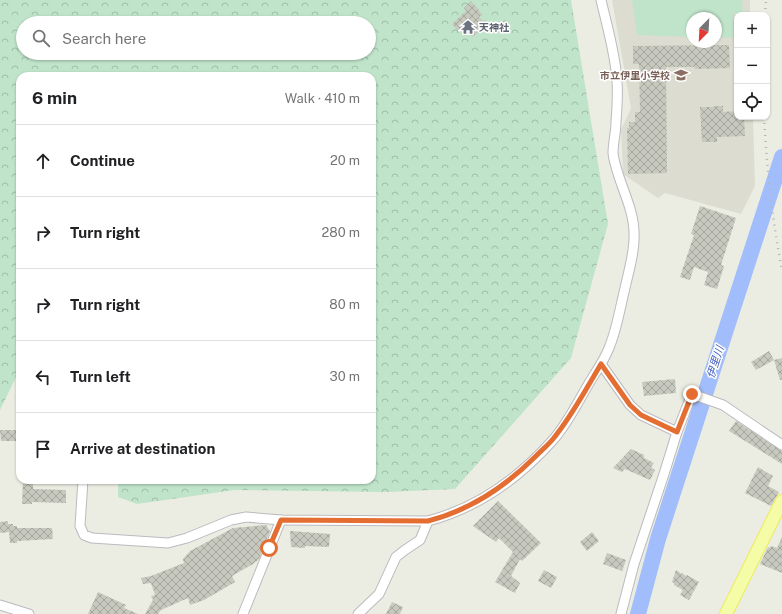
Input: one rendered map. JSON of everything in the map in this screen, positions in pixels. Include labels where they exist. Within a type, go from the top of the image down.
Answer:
[{"type":"main road","points":[[726,614],[782,501]]},
{"type":"street","points":[[83,484],[80,526],[84,535],[92,538],[168,543],[187,538],[231,520],[246,517],[281,520],[428,521],[448,516],[477,502],[523,469],[553,439],[577,405],[601,364],[609,348],[632,256],[634,234],[625,192],[615,163],[613,151],[618,83],[616,65],[601,0]]},
{"type":"street","points":[[601,364],[630,405],[641,415],[677,432]]},
{"type":"street","points":[[621,614],[634,564],[677,432],[692,394],[723,404],[782,445]]},
{"type":"street","points":[[243,614],[281,520]]},
{"type":"street","points":[[358,614],[379,594],[396,557],[420,540],[428,521]]},
{"type":"street","points":[[0,605],[29,614]]},
{"type":"shaded area","name":"市立伊里小学校","points":[[612,0],[750,0],[750,12],[734,12],[734,120],[753,120],[755,186],[741,214],[665,193],[658,198],[623,174],[621,130],[631,108]]},
{"type":"green space","points":[[0,0],[571,0],[608,224],[571,358],[455,489],[385,492],[235,490],[137,504],[118,497],[118,484],[376,484],[376,72],[16,72],[16,377],[0,410]]},
{"type":"green space","points":[[632,0],[742,0],[743,12],[734,12],[734,38],[722,37],[722,12],[686,12],[686,37],[637,35]]},
{"type":"building","points":[[471,1],[482,14],[479,17],[486,24],[473,37],[462,26],[458,31],[452,24],[466,11],[464,8]]},
{"type":"building","points":[[686,45],[686,48],[722,48],[722,45],[729,45],[730,68],[695,69],[695,67],[666,67],[667,173],[628,174],[627,128],[629,128],[629,122],[635,122],[635,112],[640,112],[639,64],[633,64],[633,46]]},
{"type":"building","points":[[723,106],[723,112],[734,111],[734,120],[744,120],[745,136],[717,137],[717,142],[702,142],[700,107]]},
{"type":"building","points":[[700,206],[736,218],[721,265],[724,266],[717,289],[704,285],[708,272],[694,267],[690,280],[680,277],[694,235],[691,234]]},
{"type":"building","points":[[769,351],[774,360],[756,370],[751,362]]},
{"type":"building","points":[[782,358],[782,380],[780,380],[774,360]]},
{"type":"building","points":[[675,379],[676,393],[644,396],[642,382]]},
{"type":"building","points":[[736,421],[782,451],[782,464],[729,431]]},
{"type":"building","points":[[0,430],[16,430],[16,441],[1,441]]},
{"type":"building","points":[[631,449],[644,455],[644,458],[654,463],[651,468],[655,470],[650,480],[625,469],[622,472],[613,468]]},
{"type":"building","points":[[758,467],[773,476],[768,486],[779,492],[771,506],[745,493]]},
{"type":"building","points":[[23,484],[33,484],[33,489],[66,490],[66,503],[32,502],[32,504],[22,504]]},
{"type":"building","points":[[498,501],[541,543],[522,561],[520,559],[511,576],[520,583],[515,593],[495,582],[513,552],[499,538],[496,542],[473,526]]},
{"type":"building","points":[[8,521],[8,524],[13,524],[13,526],[17,526],[17,528],[52,528],[53,539],[17,541],[17,543],[10,543],[9,532],[0,533],[0,522]]},
{"type":"building","points":[[266,525],[270,531],[259,559],[232,576],[235,582],[204,600],[190,605],[188,598],[161,610],[158,614],[145,614],[153,600],[151,596],[155,595],[151,583],[143,584],[141,578],[151,576],[184,563],[183,559],[190,551],[233,528]]},
{"type":"building","points":[[290,531],[330,534],[329,547],[291,547]]},
{"type":"building","points":[[592,532],[599,541],[587,551],[580,542]]},
{"type":"building","points":[[782,537],[782,573],[760,564],[768,547],[770,548],[771,546],[777,548]]},
{"type":"building","points":[[607,553],[626,560],[622,571],[603,564]]},
{"type":"building","points":[[544,570],[557,577],[551,588],[538,581]]},
{"type":"building","points":[[676,570],[699,582],[689,600],[680,595],[683,590],[674,585],[672,582]]},
{"type":"building","points":[[98,592],[126,605],[124,608],[138,614],[88,614]]},
{"type":"building","points":[[392,602],[403,607],[400,614],[386,614]]},
{"type":"waterway","name":"伊里川","points":[[638,614],[658,539],[782,157]]},
{"type":"railway","points":[[765,12],[766,0]]},
{"type":"railway","points":[[764,120],[770,194],[782,270]]},
{"type":"place","name":"天神社","points":[[468,27]]},
{"type":"place","name":"市立伊里小学校","points":[[681,75]]},
{"type":"route","points":[[269,548],[281,520],[388,522],[428,521],[448,516],[477,502],[523,469],[553,439],[577,405],[601,364],[630,405],[641,415],[677,432],[692,394]]}]
